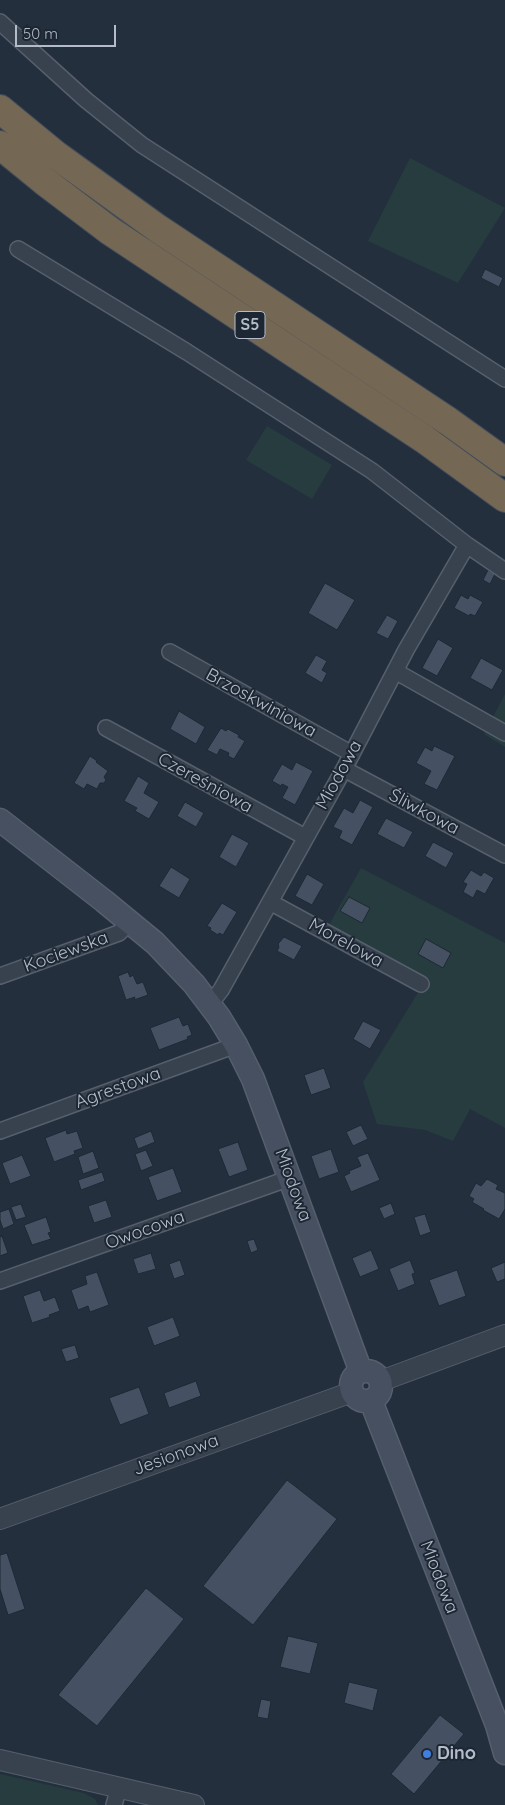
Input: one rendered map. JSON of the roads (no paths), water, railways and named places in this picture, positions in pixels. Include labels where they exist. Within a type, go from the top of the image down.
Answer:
[{"type":"highway","name":"S5","points":[[0,109],[56,155],[157,228],[448,421],[505,462]]},
{"type":"highway","name":"S5","points":[[0,145],[110,231],[424,439],[505,498]]},
{"type":"main road","name":"Miodowa","points":[[0,820],[155,943],[182,970],[210,1004],[236,1045],[253,1079],[366,1386],[493,1716],[505,1753]]},
{"type":"street","points":[[0,22],[86,100],[142,145],[505,379]]},
{"type":"street","points":[[18,249],[187,352],[372,471],[467,546],[505,571]]},
{"type":"street","name":"Miodowa","points":[[210,1004],[221,990],[344,769],[395,671],[467,546]]},
{"type":"street","name":"Brzoskwiniowa","points":[[170,652],[352,754]]},
{"type":"street","points":[[395,671],[505,732]]},
{"type":"street","name":"Czereśniowa","points":[[106,728],[305,837]]},
{"type":"street","name":"Śliwkowa","points":[[344,769],[505,855]]},
{"type":"street","name":"Morelowa","points":[[270,902],[421,984]]},
{"type":"street","name":"Kociewska","points":[[0,976],[119,933],[129,922]]},
{"type":"street","name":"Agrestowa","points":[[0,1131],[236,1045]]},
{"type":"street","name":"Owocowa","points":[[0,1281],[290,1178]]},
{"type":"street","name":"Jesionowa","points":[[0,1519],[505,1335]]},
{"type":"street","points":[[0,1760],[116,1796],[194,1805]]},
{"type":"place","name":"Dino","points":[[427,1754]]}]
